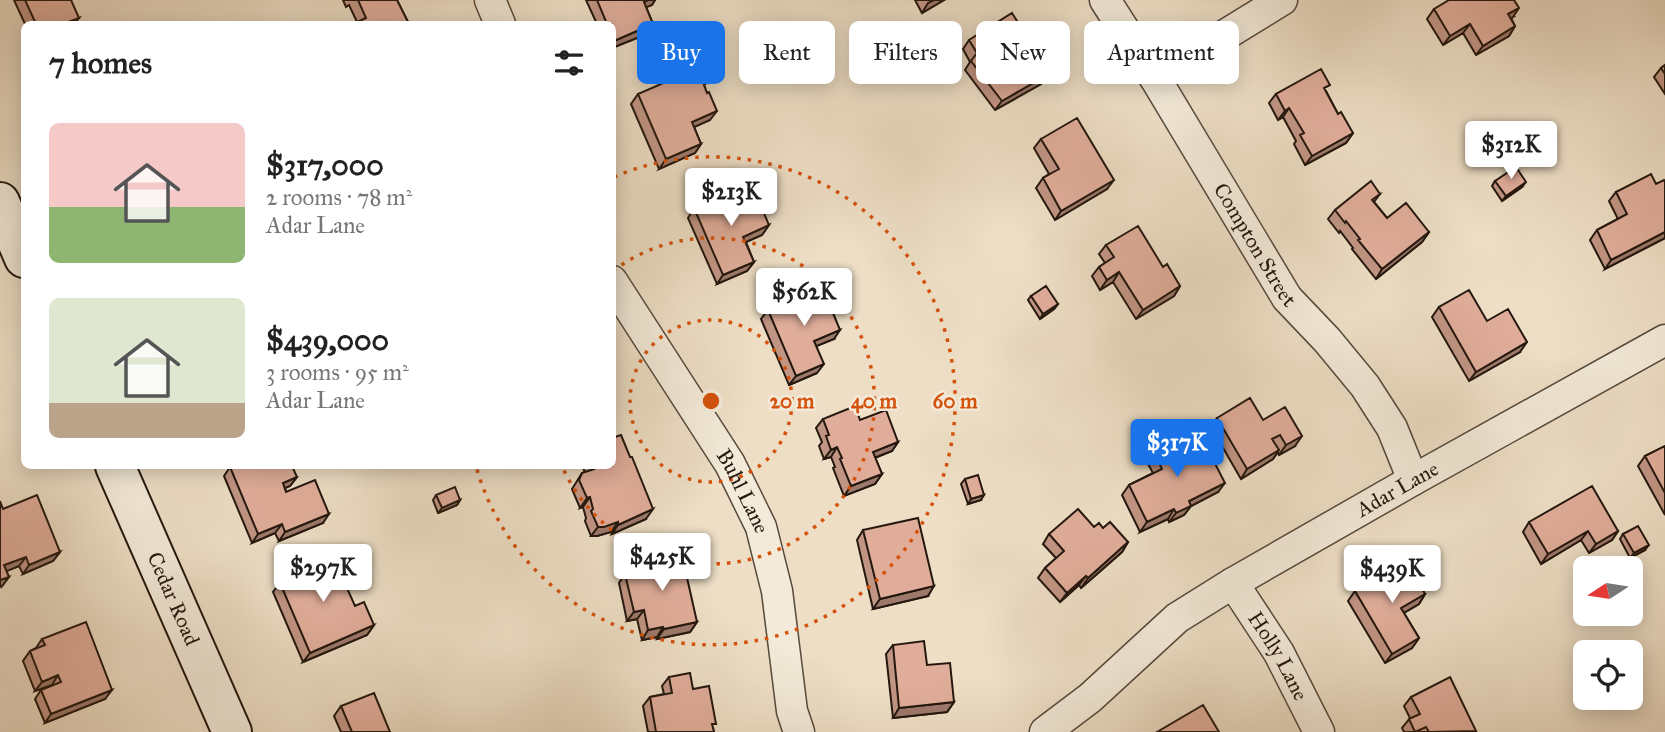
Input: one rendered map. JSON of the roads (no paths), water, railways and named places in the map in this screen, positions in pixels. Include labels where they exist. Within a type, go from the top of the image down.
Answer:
[{"type":"street","points":[[489,0],[499,21]]},
{"type":"street","name":"Compton Street","points":[[1105,0],[1118,21]]},
{"type":"street","points":[[1239,26],[1282,0]]},
{"type":"street","name":"Compton Street","points":[[1159,84],[1287,298],[1327,340],[1372,397],[1392,428],[1413,480]]},
{"type":"street","points":[[0,202],[21,251]]},
{"type":"street","name":"Buhl Lane","points":[[616,287],[730,464],[761,527],[777,591],[792,711],[799,732]]},
{"type":"street","name":"Adar Lane","points":[[1045,732],[1090,698],[1177,618],[1413,480],[1665,341]]},
{"type":"street","name":"Cedar Road","points":[[116,469],[232,732]]},
{"type":"street","name":"Holly Lane","points":[[1233,583],[1279,653],[1319,732]]}]
